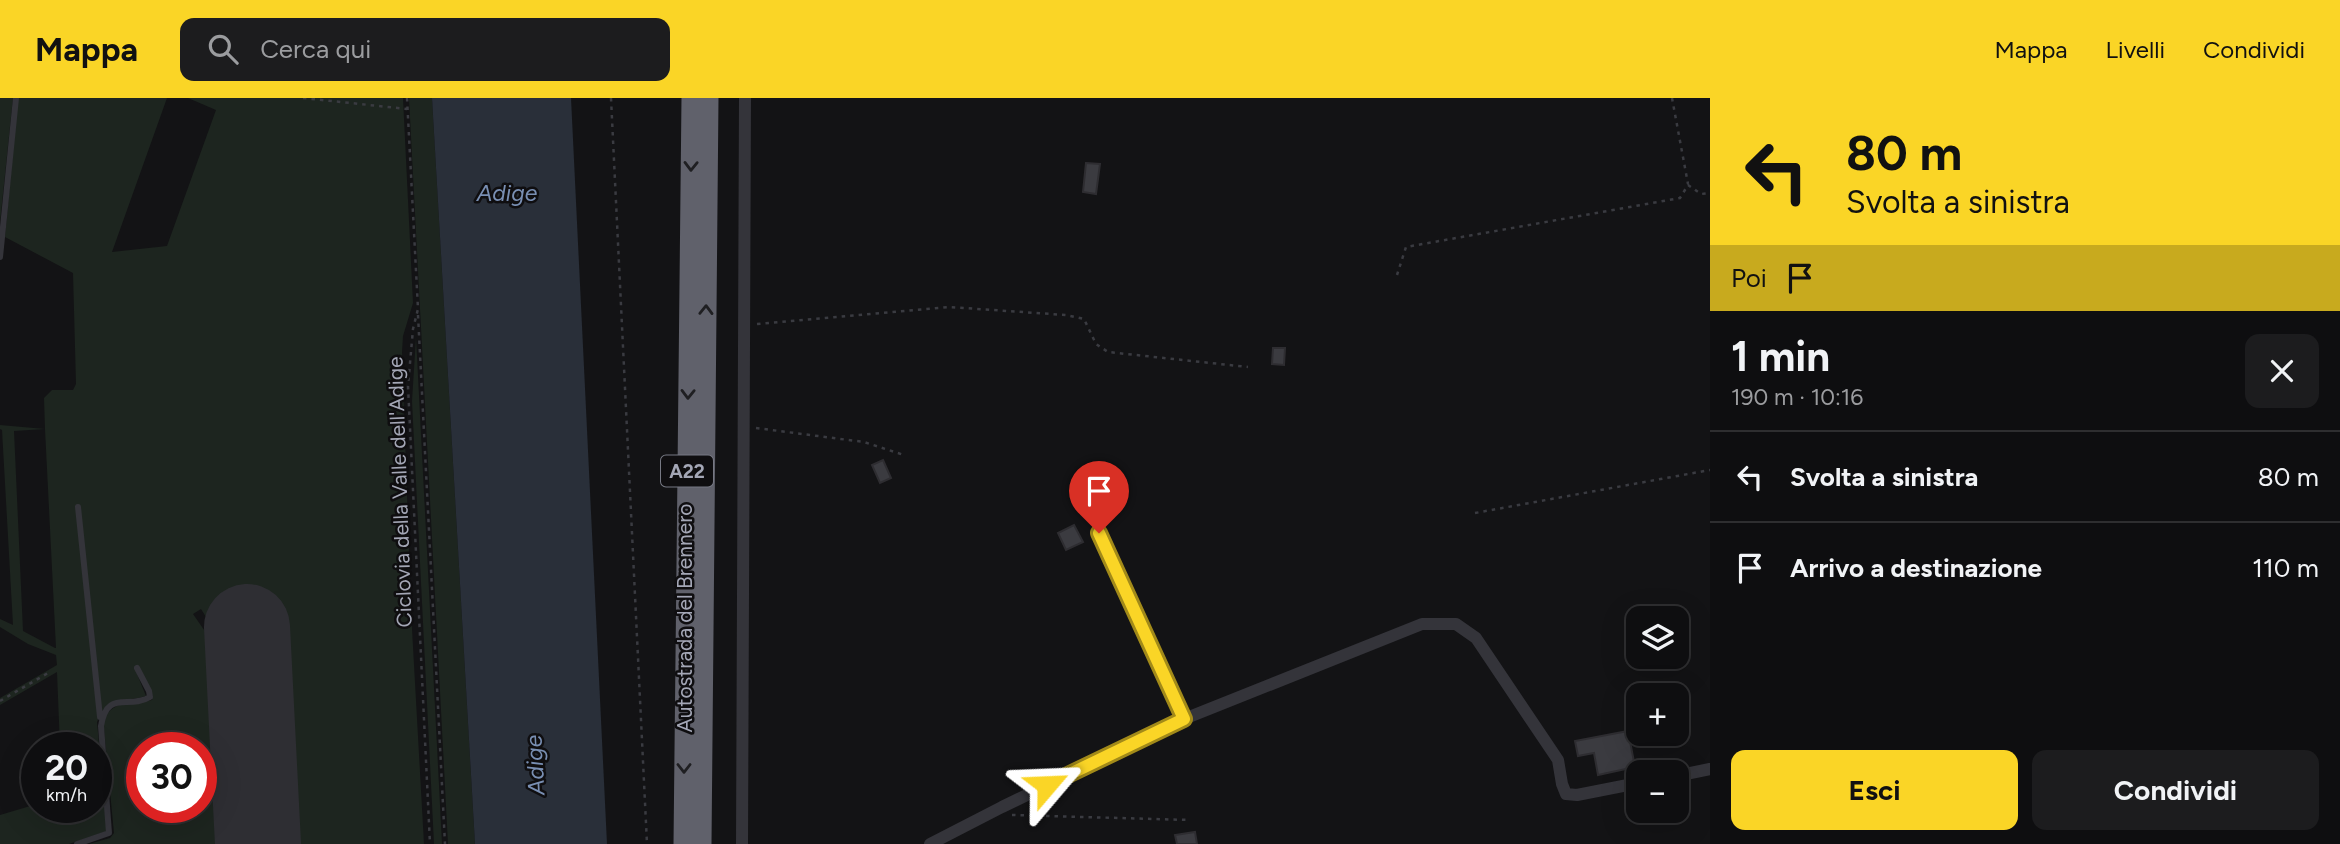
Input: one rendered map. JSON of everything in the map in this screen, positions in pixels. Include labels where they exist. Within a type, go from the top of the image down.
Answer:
[{"type":"highway","name":"Autostrada del Brennero","points":[[684,844],[692,98]]},
{"type":"highway","name":"Autostrada del Brennero","points":[[701,844],[708,98]]},
{"type":"street","points":[[742,844],[746,98]]},
{"type":"street","points":[[930,844],[1184,719],[1422,624],[1456,624],[1476,639],[1558,760],[1566,793],[1577,795],[1626,785]]},
{"type":"street","points":[[1689,773],[1710,769]]},
{"type":"lane","points":[[0,257],[16,98]]},
{"type":"lane","points":[[77,844],[103,836],[109,833],[110,829],[78,507]]},
{"type":"lane","points":[[1099,533],[1184,719]]},
{"type":"lane","points":[[101,726],[104,711],[109,705],[143,701],[150,697],[137,668]]},
{"type":"path","points":[[303,98],[407,109]]},
{"type":"path","name":"Ciclovia della Valle dell'Adige","points":[[407,98],[418,309],[413,329],[408,386],[430,844]]},
{"type":"path","points":[[611,98],[647,844]]},
{"type":"path","points":[[1672,98],[1689,185],[1701,194],[1710,193]]},
{"type":"path","points":[[1397,275],[1406,247],[1681,198],[1689,185]]},
{"type":"path","points":[[743,324],[949,307],[1066,316],[1084,319],[1096,344],[1108,352],[1248,366]]},
{"type":"path","points":[[418,309],[445,844]]},
{"type":"path","points":[[743,426],[864,442],[904,455]]},
{"type":"path","points":[[1475,513],[1710,470]]},
{"type":"path","points":[[0,701],[48,673]]},
{"type":"path","points":[[988,814],[1190,820]]},
{"type":"shaded area","points":[[0,98],[13,98],[0,222]]},
{"type":"shaded area","points":[[18,98],[167,98],[112,252],[167,246],[216,110],[188,98],[403,98],[413,303],[403,336],[402,352],[411,611],[424,844],[288,844],[277,625],[213,628],[201,609],[193,614],[218,650],[228,844],[89,844],[110,838],[114,833],[112,732],[104,732],[103,719],[119,705],[152,700],[153,696],[135,669],[146,696],[116,701],[106,706],[97,722],[98,732],[59,732],[57,672],[0,705],[0,698],[57,665],[56,655],[28,644],[0,627],[0,619],[13,625],[0,425],[45,429],[44,398],[52,390],[73,390],[76,384],[73,273],[5,237]],"holes":[[[45,429],[56,648],[23,631],[14,431]]]},
{"type":"shaded area","points":[[409,98],[432,98],[475,844],[448,844]]},
{"type":"shaded area","points":[[416,337],[442,844],[434,844],[412,401]]},
{"type":"shaded area","points":[[21,809],[21,823],[106,823],[107,831],[69,844],[0,844],[0,815]]},
{"type":"water","name":"Adige","points":[[432,98],[571,98],[607,844],[475,844]]},
{"type":"building","points":[[1086,163],[1100,164],[1096,194],[1083,192]]},
{"type":"building","points":[[1273,348],[1285,348],[1284,365],[1272,364]]},
{"type":"building","points":[[883,460],[891,478],[880,483],[872,465]]},
{"type":"building","points":[[1074,525],[1083,542],[1066,550],[1058,533]]},
{"type":"building","points":[[1626,731],[1626,746],[1631,746],[1634,760],[1626,760],[1626,769],[1598,775],[1594,753],[1578,756],[1575,741]]},
{"type":"building","points":[[1195,832],[1197,844],[1177,844],[1175,835]]},
{"type":"runway","points":[[247,627],[258,844]]},
{"type":"route","points":[[1047,785],[1184,719],[1099,533]]}]
